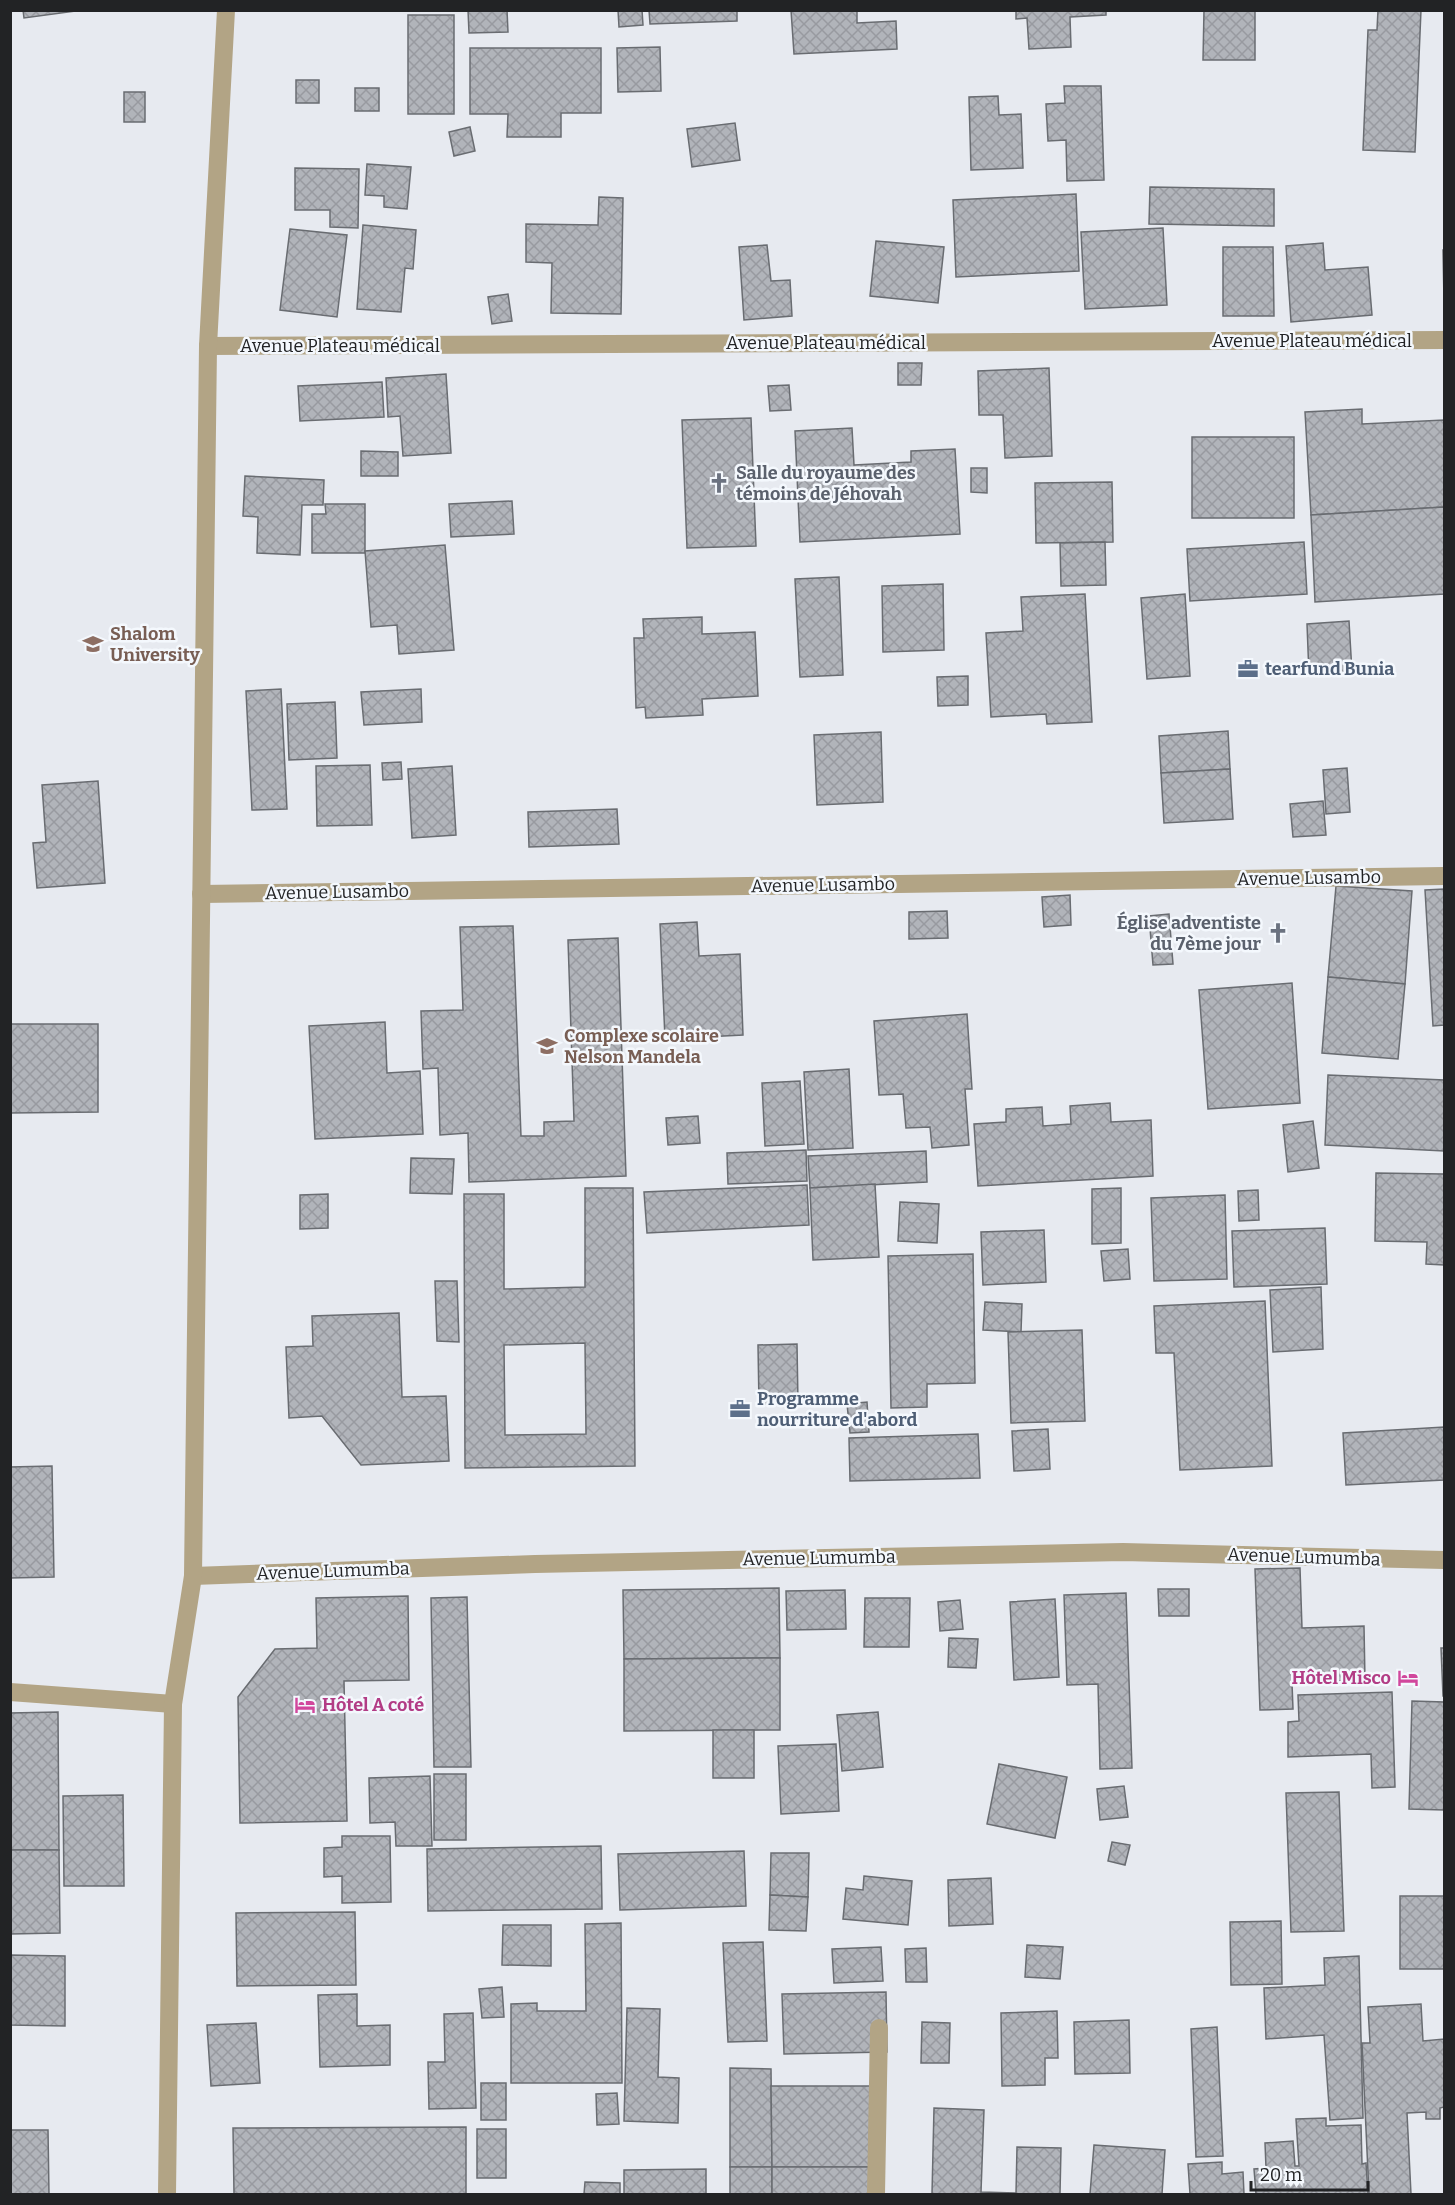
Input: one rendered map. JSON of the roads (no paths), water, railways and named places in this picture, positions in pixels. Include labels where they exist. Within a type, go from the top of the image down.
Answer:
[{"type":"street","points":[[167,2194],[173,1704],[193,1576],[207,346],[226,10]]},
{"type":"street","name":"Avenue Plateau médical","points":[[207,346],[1444,340]]},
{"type":"street","name":"Avenue Lusambo","points":[[201,894],[1444,876]]},
{"type":"street","name":"Avenue Lumumba","points":[[193,1576],[535,1564],[1123,1552],[1444,1560]]},
{"type":"street","points":[[10,1692],[173,1704]]},
{"type":"street","points":[[876,2194],[879,2028]]},
{"type":"place","name":"Salle du royaume des témoins de Jéhovah","points":[[719,483]]},
{"type":"place","name":"Shalom University","points":[[93,644]]},
{"type":"place","name":"tearfund Bunia","points":[[1248,669]]},
{"type":"place","name":"Église adventiste du 7ème jour","points":[[1278,933]]},
{"type":"place","name":"Complexe scolaire Nelson Mandela","points":[[547,1046]]},
{"type":"place","name":"Programme nourriture d'abord","points":[[740,1409]]},
{"type":"place","name":"Hôtel Misco","points":[[1408,1678]]},
{"type":"place","name":"Hôtel A coté","points":[[305,1705]]}]
